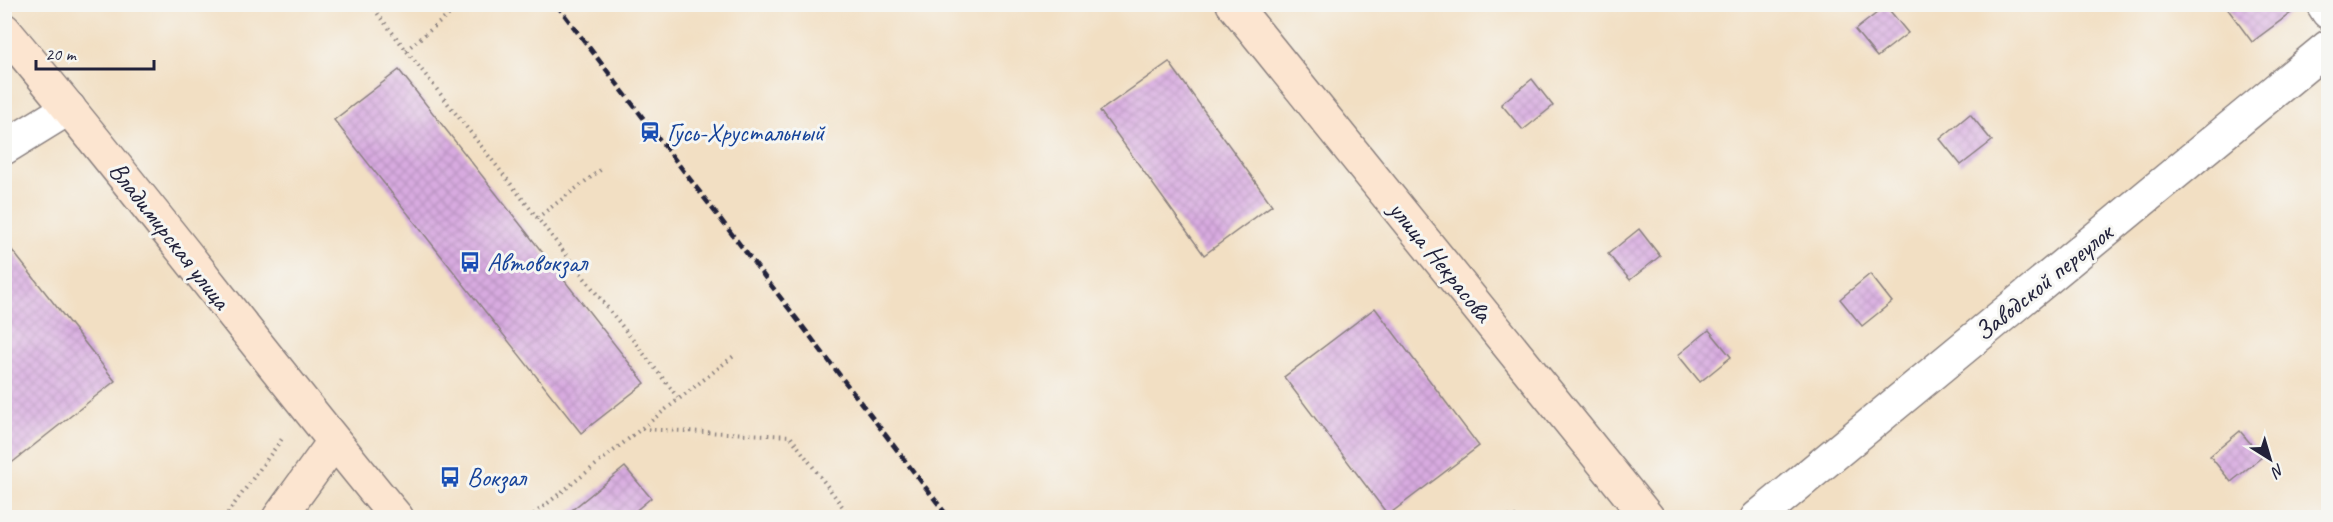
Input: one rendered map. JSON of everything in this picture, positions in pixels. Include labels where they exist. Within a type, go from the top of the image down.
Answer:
[{"type":"street","name":"улица Некрасова","points":[[1233,4],[1648,518]]},
{"type":"street","points":[[2323,4],[2328,12]]},
{"type":"street","name":"Владимирская улица","points":[[4,30],[397,518]]},
{"type":"street","name":"Заводской переулок","points":[[1757,518],[2328,47]]},
{"type":"street","points":[[4,148],[69,108]]},
{"type":"street","points":[[279,518],[334,442]]},
{"type":"path","points":[[370,4],[679,399]]},
{"type":"path","points":[[406,50],[462,4]]},
{"type":"path","points":[[537,218],[603,168]]},
{"type":"path","points":[[530,518],[735,355]]},
{"type":"path","points":[[224,518],[306,406]]},
{"type":"path","points":[[641,429],[790,436],[851,518]]},
{"type":"path","points":[[1419,518],[1442,513],[1533,518]]},
{"type":"building","points":[[2224,4],[2303,4],[2252,42]]},
{"type":"building","points":[[1886,6],[1908,33],[1877,57],[1855,30]]},
{"type":"building","points":[[1169,62],[1272,205],[1204,255],[1100,111]]},
{"type":"building","points":[[399,70],[645,383],[581,433],[334,120]]},
{"type":"building","points":[[1532,79],[1553,106],[1523,130],[1501,104]]},
{"type":"building","points":[[1970,114],[1992,141],[1961,165],[1940,139]]},
{"type":"building","points":[[1639,229],[1660,256],[1630,280],[1608,254]]},
{"type":"building","points":[[4,240],[115,381],[4,469]]},
{"type":"building","points":[[1870,274],[1892,302],[1862,326],[1840,299]]},
{"type":"building","points":[[1375,308],[1479,446],[1388,515],[1284,377]]},
{"type":"building","points":[[1709,330],[1731,357],[1700,382],[1678,355]]},
{"type":"building","points":[[2240,431],[2262,457],[2231,482],[2210,456]]},
{"type":"building","points":[[625,467],[651,498],[627,518],[562,518]]},
{"type":"railway","points":[[556,4],[949,518]]},
{"type":"place","name":"Гусь-Хрустальный","points":[[650,132]]},
{"type":"place","name":"Автовокзал","points":[[470,262]]},
{"type":"place","name":"Вокзал","points":[[450,477]]}]
